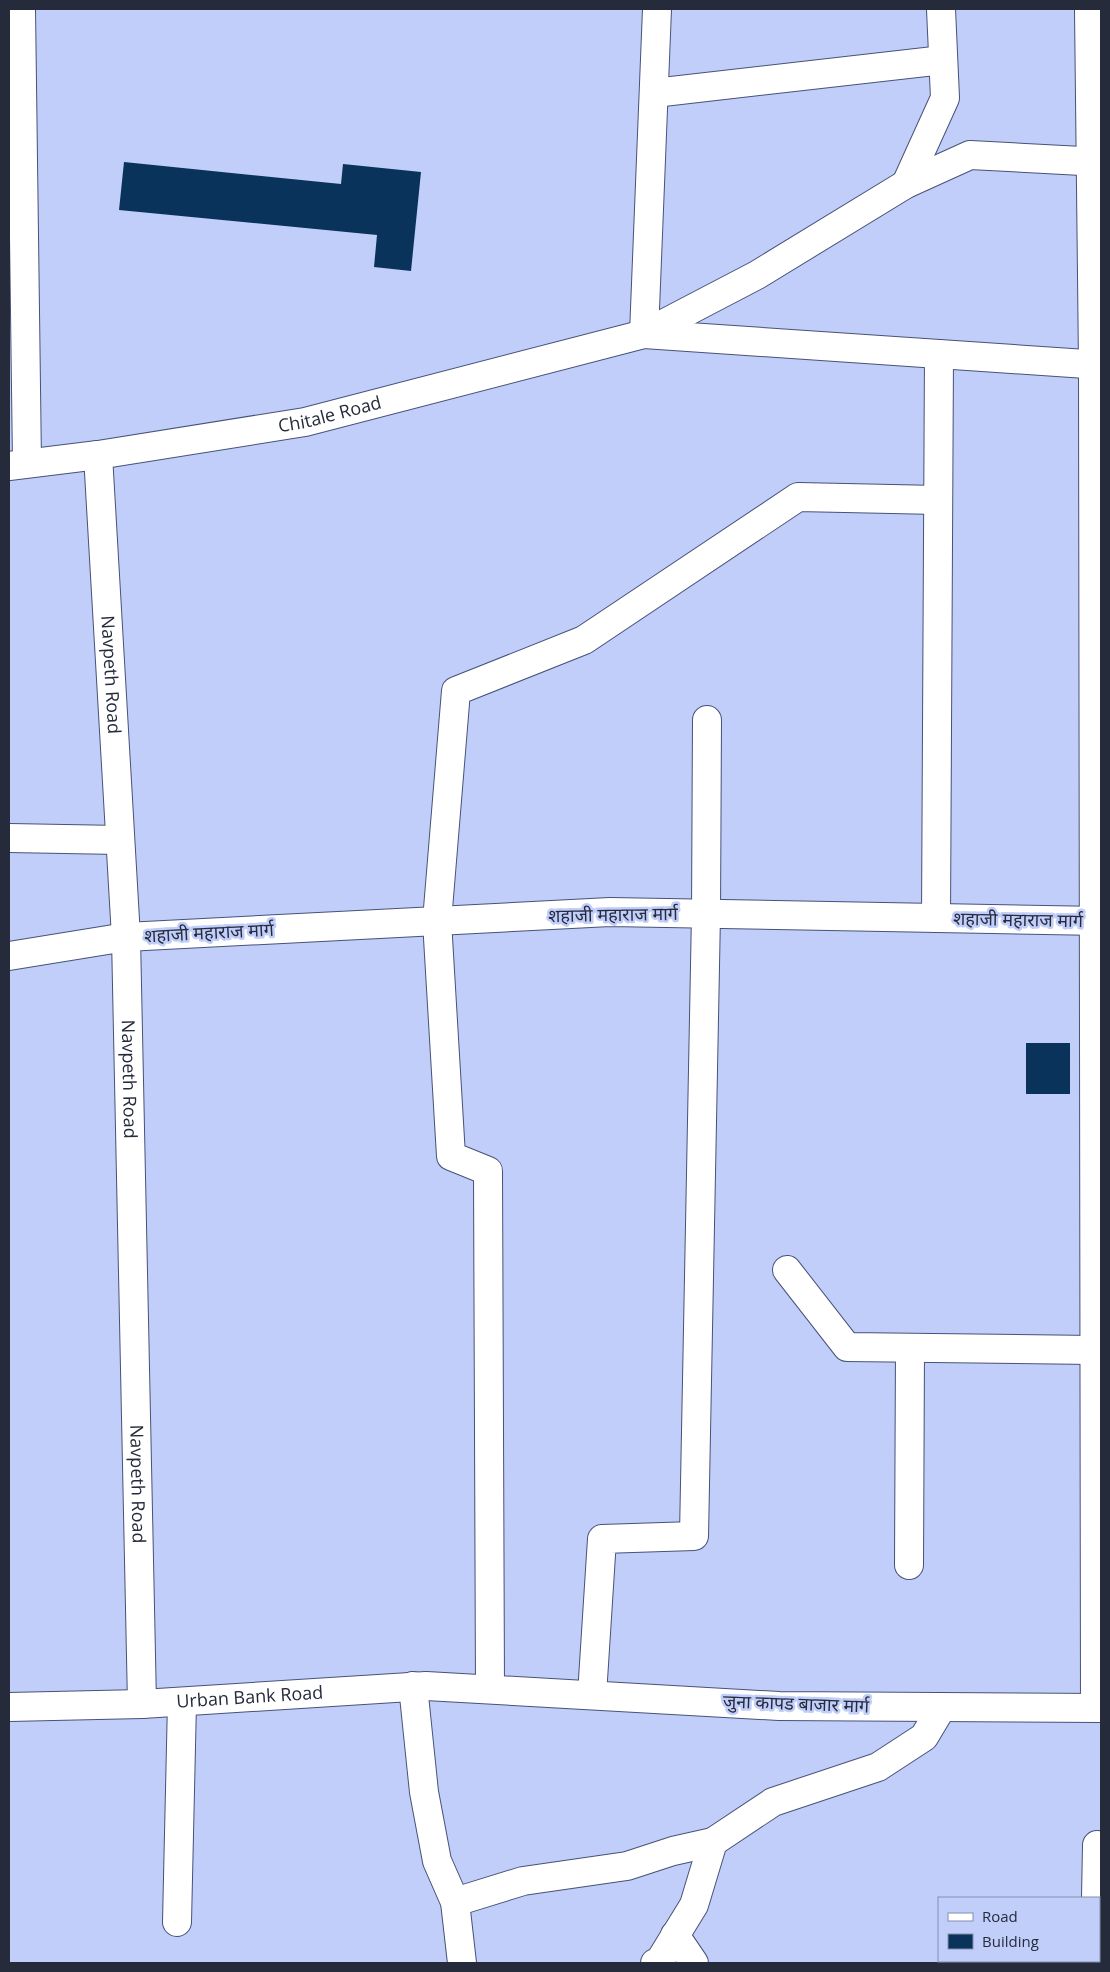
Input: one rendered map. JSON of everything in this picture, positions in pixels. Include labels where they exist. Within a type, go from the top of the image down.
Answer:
[{"type":"street","points":[[18,465],[21,9]]},
{"type":"street","points":[[644,334],[657,9]]},
{"type":"street","points":[[906,184],[945,98],[941,9]]},
{"type":"street","points":[[1089,9],[1096,161],[1098,1117],[1094,1350],[1098,1708]]},
{"type":"street","points":[[654,93],[943,60]]},
{"type":"street","points":[[644,334],[757,275],[906,184],[970,155],[1096,161]]},
{"type":"street","points":[[644,334],[1097,364]]},
{"type":"street","name":"Chitale Road","points":[[18,465],[98,455],[305,422],[644,334]]},
{"type":"street","points":[[936,918],[939,354]]},
{"type":"street","name":"Navpeth Road","points":[[98,455],[126,937],[142,1704]]},
{"type":"street","points":[[490,1689],[488,1171],[451,1156],[436,921],[456,692],[584,640],[798,497],[938,500]]},
{"type":"street","points":[[592,1695],[602,1539],[694,1536],[706,914],[707,720]]},
{"type":"street","points":[[9,838],[120,840]]},
{"type":"street","name":"शहाजी महाराज मार्ग","points":[[9,956],[126,937],[610,912],[1097,921]]},
{"type":"street","points":[[787,1270],[847,1347],[1094,1350]]},
{"type":"street","points":[[909,1565],[910,1348]]},
{"type":"street","points":[[413,1686],[424,1792],[436,1861],[454,1902],[462,1963]]},
{"type":"street","name":"Urban Bank Road","points":[[9,1707],[182,1702],[413,1686],[490,1689]]},
{"type":"street","name":"जुना कापड बाजार मार्ग","points":[[490,1689],[779,1706],[1098,1708]]},
{"type":"street","points":[[176,1922],[182,1702]]},
{"type":"street","points":[[454,1902],[523,1881],[627,1866],[673,1851],[713,1842],[773,1802],[878,1766],[924,1737],[942,1707]]},
{"type":"street","points":[[655,1963],[659,1962],[694,1904],[713,1842]]},
{"type":"street","points":[[1096,1897],[1097,1845]]},
{"type":"street","points":[[675,1935],[694,1963]]},
{"type":"building","points":[[124,162],[341,184],[343,164],[421,172],[411,271],[374,267],[377,235],[119,210]]},
{"type":"building","points":[[1026,1043],[1070,1043],[1070,1094],[1026,1094]]}]
